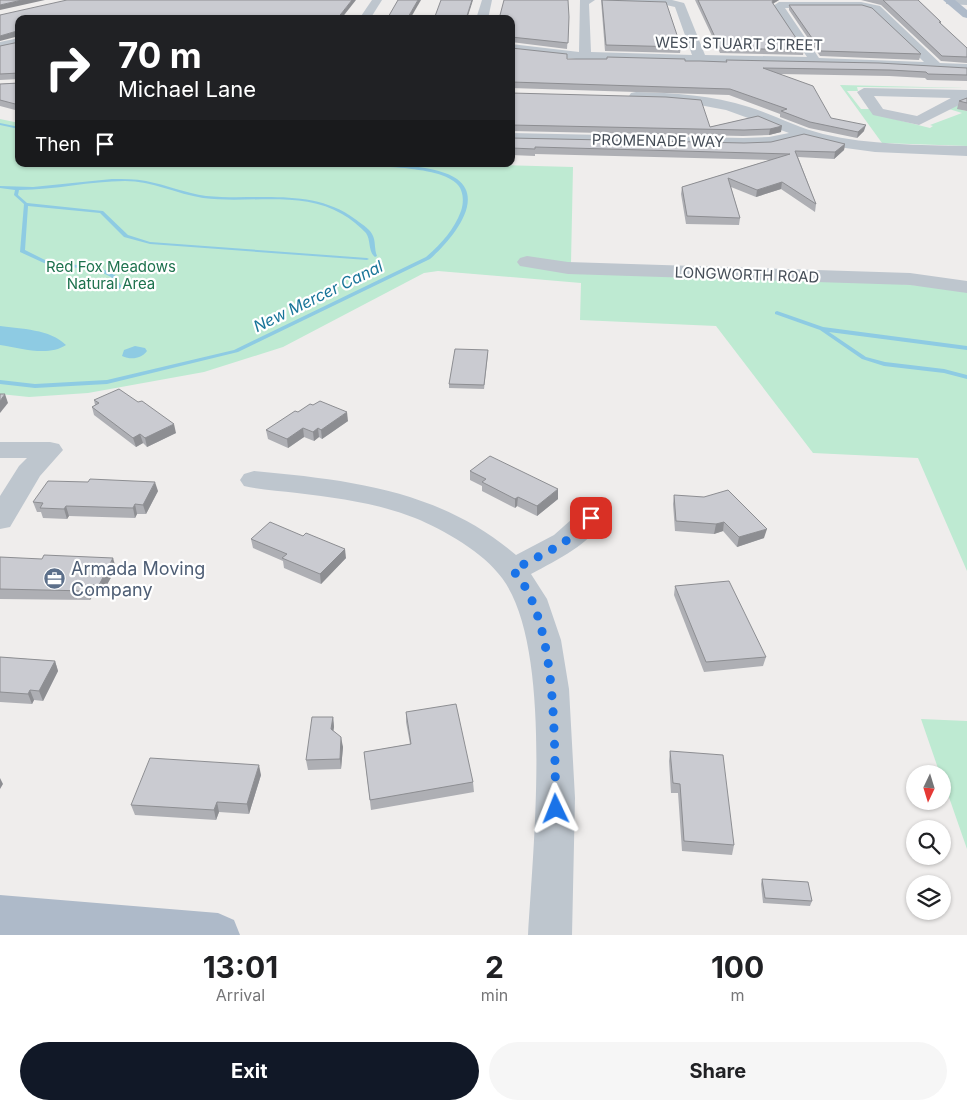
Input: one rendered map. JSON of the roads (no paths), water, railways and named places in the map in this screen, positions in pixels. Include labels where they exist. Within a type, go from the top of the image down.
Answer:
[{"type":"main road","points":[[950,2],[967,15]]},
{"type":"main road","points":[[0,916],[67,929],[218,935]]},
{"type":"street","points":[[367,15],[377,0]]},
{"type":"street","points":[[483,15],[487,0]]},
{"type":"street","points":[[585,56],[584,2],[590,0]]},
{"type":"street","points":[[610,0],[662,1],[680,5],[700,59]]},
{"type":"street","points":[[950,2],[967,3]]},
{"type":"street","points":[[816,62],[779,5],[861,5],[876,8],[936,67]]},
{"type":"street","points":[[0,46],[15,43]]},
{"type":"street","name":"WEST STUART STREET","points":[[515,51],[585,56],[967,68]]},
{"type":"street","points":[[864,92],[967,95],[919,121],[878,112],[864,92]]},
{"type":"street","points":[[617,96],[681,98],[741,109],[803,134],[842,143],[880,148],[967,151]]},
{"type":"street","points":[[741,109],[766,102]]},
{"type":"street","name":"PROMENADE WAY","points":[[515,138],[743,143],[769,142],[803,134]]},
{"type":"street","name":"LONGWORTH ROAD","points":[[527,262],[568,268],[910,279],[967,287]]},
{"type":"street","points":[[0,450],[50,450],[29,472],[0,520]]},
{"type":"street","points":[[254,480],[363,493],[403,503],[428,512],[459,528],[483,544],[513,570],[528,592],[546,649],[554,740],[556,809],[550,935]]},
{"type":"street","points":[[513,570],[566,542],[580,532],[591,518]]},
{"type":"water","points":[[0,326],[44,333],[66,345],[59,349],[43,351],[0,345]]},
{"type":"water","points":[[135,346],[145,348],[147,351],[142,356],[136,358],[122,356],[124,350]]},
{"type":"waterway","name":"New Mercer Canal","points":[[0,124],[15,127]]},
{"type":"waterway","name":"New Mercer Canal","points":[[0,382],[35,386],[107,382],[236,351],[428,258],[450,236],[458,223],[464,209],[465,194],[460,184],[447,175],[406,167]]},
{"type":"waterway","points":[[0,187],[33,189],[112,180],[128,180],[206,197],[307,201],[326,205],[344,213],[359,224],[370,234],[375,256]]},
{"type":"waterway","points":[[17,190],[16,195],[26,204]]},
{"type":"waterway","points":[[26,204],[101,212],[126,236],[150,243],[367,259]]},
{"type":"waterway","points":[[26,204],[22,251],[44,261],[100,270],[113,276],[119,287]]},
{"type":"waterway","points":[[777,313],[822,329],[967,348]]},
{"type":"waterway","points":[[823,330],[864,358],[884,364],[944,371],[967,377]]},
{"type":"place","name":"Armada Moving Company","points":[[55,579]]},
{"type":"park label","name":"Red Fox Meadows Natural Area","points":[[111,276]]}]
